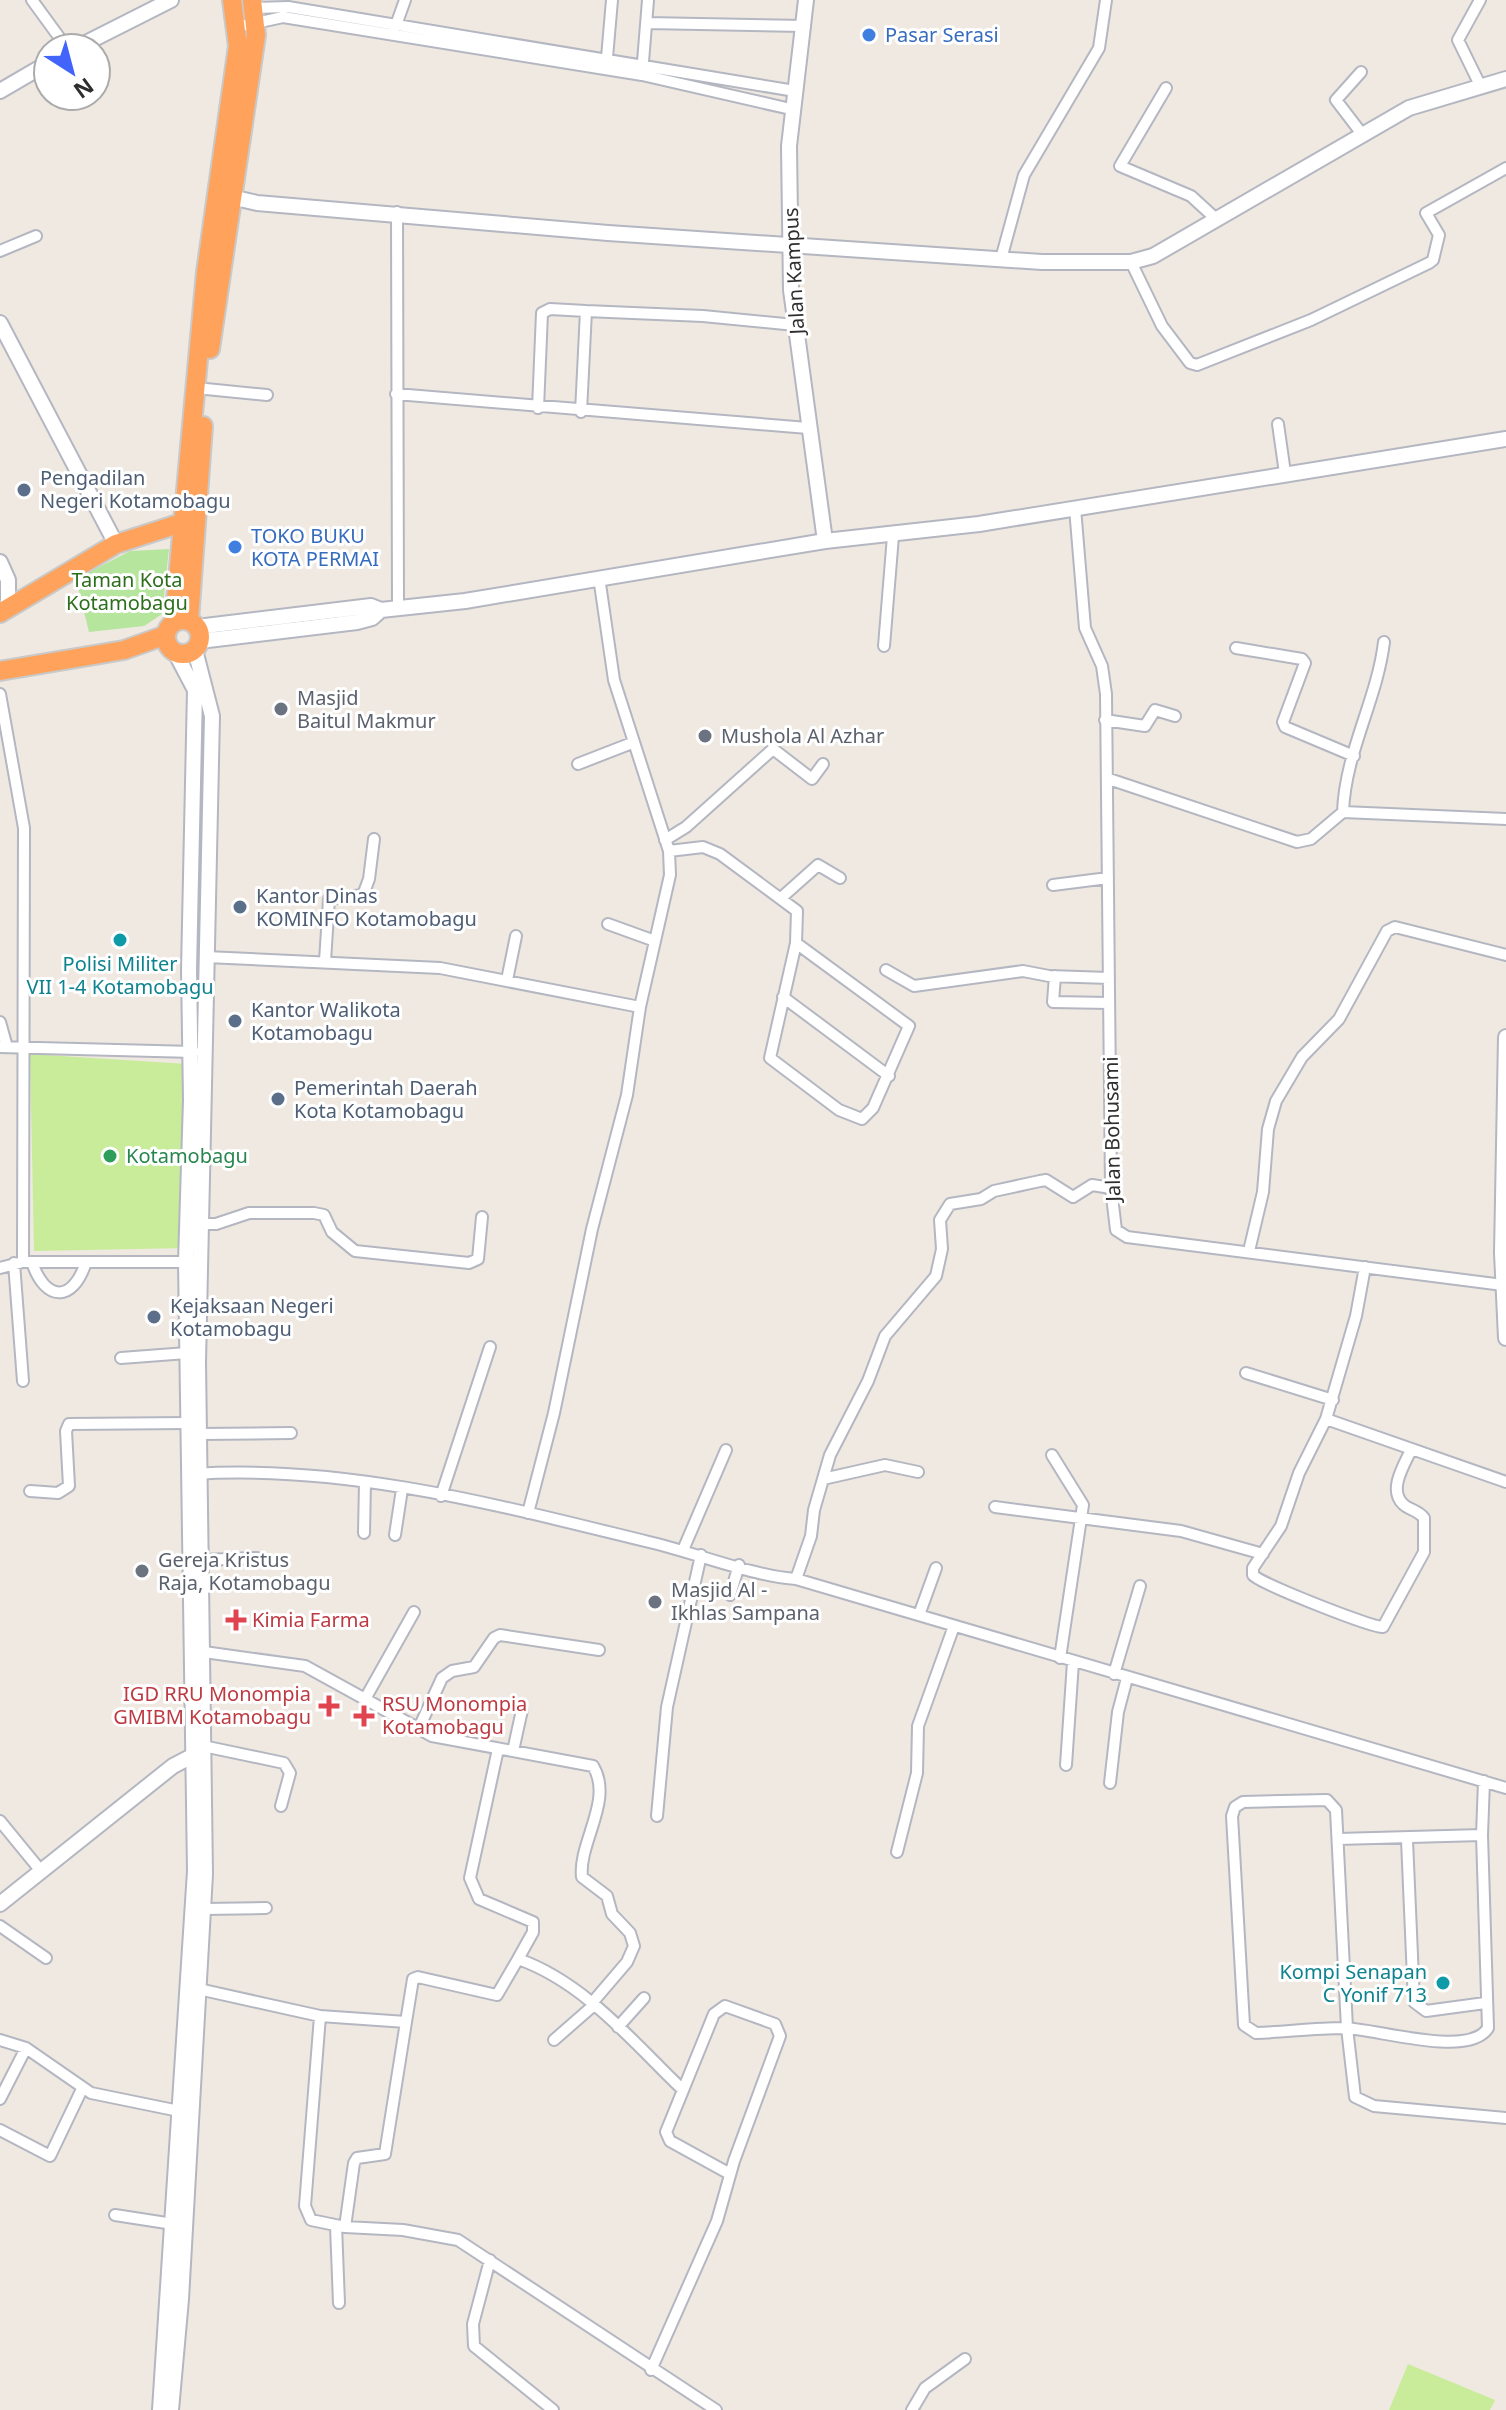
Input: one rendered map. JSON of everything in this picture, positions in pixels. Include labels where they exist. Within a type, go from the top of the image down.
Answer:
[{"type":"highway","points":[[192,520],[254,11]]},
{"type":"highway","points":[[175,652],[187,633],[193,390],[225,119],[238,46],[234,13]]},
{"type":"highway","points":[[4,610],[116,544],[192,520]]},
{"type":"highway","points":[[0,671],[124,650],[187,633]]},
{"type":"street","points":[[32,0],[55,32]]},
{"type":"street","points":[[108,32],[171,0]]},
{"type":"street","points":[[394,30],[405,0]]},
{"type":"street","points":[[607,67],[612,0]]},
{"type":"street","points":[[642,72],[648,0]]},
{"type":"street","name":"Jalan Kampus","points":[[806,0],[789,146],[790,246],[795,325],[825,541]]},
{"type":"street","points":[[1001,259],[1024,175],[1099,48],[1106,0]]},
{"type":"street","points":[[1480,0],[1458,40],[1480,85]]},
{"type":"street","points":[[234,13],[288,7],[394,30],[607,67],[795,91]]},
{"type":"street","points":[[234,13],[254,11],[394,30]]},
{"type":"street","points":[[647,23],[805,26]]},
{"type":"street","points":[[0,91],[32,72]]},
{"type":"street","points":[[642,72],[795,110]]},
{"type":"street","points":[[1361,72],[1336,101],[1362,134]]},
{"type":"street","points":[[231,197],[257,203],[790,246],[1057,262],[1131,262],[1146,260],[1409,108],[1506,79]]},
{"type":"street","points":[[1166,88],[1120,166],[1191,196],[1215,218]]},
{"type":"street","points":[[1131,262],[1162,326],[1190,363],[1197,365],[1311,320],[1429,263],[1433,260],[1439,235],[1426,213],[1506,168]]},
{"type":"street","points":[[397,212],[398,608]]},
{"type":"street","points":[[0,251],[36,236]]},
{"type":"street","points":[[538,408],[542,313],[550,309],[703,316],[795,325]]},
{"type":"street","points":[[581,412],[586,311]]},
{"type":"street","points":[[0,323],[116,544]]},
{"type":"street","points":[[206,389],[267,395]]},
{"type":"street","points":[[396,394],[581,412],[808,428]]},
{"type":"street","points":[[1278,424],[1285,473]]},
{"type":"street","points":[[194,1988],[195,1871],[204,1652],[202,1560],[188,1423],[187,1353],[198,1052],[206,957],[212,716],[187,633],[371,606],[381,610],[465,601],[825,541],[893,536],[984,523],[1506,439]]},
{"type":"street","name":"Jalan Bohusami","points":[[1075,508],[1085,628],[1102,666],[1109,779],[1111,1188],[1114,1223],[1121,1235],[1503,1285]]},
{"type":"street","points":[[884,646],[893,536]]},
{"type":"street","points":[[0,562],[8,580],[4,610]]},
{"type":"street","points":[[528,1513],[554,1413],[592,1229],[621,1122],[640,1007],[670,875],[667,846],[614,680],[599,577]]},
{"type":"street","points":[[8,580],[32,594]]},
{"type":"street","points":[[1109,779],[1297,842],[1311,839],[1343,812],[1354,756],[1378,679],[1384,642]]},
{"type":"street","points":[[1236,648],[1302,659],[1305,663],[1283,722],[1285,727],[1354,756]]},
{"type":"street","points":[[171,2410],[185,2112],[194,1988],[204,1909],[194,1474],[200,1434],[192,1262],[201,1224],[195,690],[175,652]]},
{"type":"street","points":[[0,694],[24,828],[23,1381]]},
{"type":"street","points":[[1105,720],[1145,726],[1155,710],[1175,716]]},
{"type":"street","points":[[578,764],[632,743]]},
{"type":"street","points":[[667,846],[773,749],[812,779],[823,764]]},
{"type":"street","points":[[1343,812],[1506,819]]},
{"type":"street","points":[[325,961],[329,899],[363,895],[369,879],[374,839]]},
{"type":"street","points":[[667,846],[712,850],[738,864],[800,916],[769,1054],[786,1072],[839,1110],[862,1119],[870,1114],[909,1032],[905,1020],[796,943]]},
{"type":"street","points":[[781,898],[818,865],[840,878]]},
{"type":"street","points":[[1053,885],[1108,878]]},
{"type":"street","points":[[608,924],[655,941]]},
{"type":"street","points":[[1249,1251],[1262,1200],[1268,1129],[1276,1101],[1302,1057],[1339,1019],[1387,931],[1395,927],[1506,955]]},
{"type":"street","points":[[507,980],[516,936]]},
{"type":"street","points":[[206,957],[407,964],[507,980],[640,1007]]},
{"type":"street","points":[[886,970],[914,986],[1023,971],[1109,978]]},
{"type":"street","points":[[1055,976],[1053,1002],[1109,1003]]},
{"type":"street","points":[[783,997],[889,1076]]},
{"type":"street","points":[[0,1022],[3,1047],[198,1052]]},
{"type":"street","points":[[1506,1037],[1503,1285],[1506,1338]]},
{"type":"street","points":[[796,1579],[811,1536],[814,1510],[830,1455],[868,1381],[885,1336],[936,1276],[942,1249],[940,1220],[950,1204],[981,1199],[994,1191],[1046,1180],[1073,1197],[1092,1185],[1111,1188]]},
{"type":"street","points":[[201,1224],[216,1224],[249,1213],[314,1213],[324,1215],[332,1232],[355,1251],[469,1263],[478,1259],[482,1217]]},
{"type":"street","points":[[0,1268],[23,1262],[192,1262]]},
{"type":"street","points":[[23,1262],[43,1287],[55,1293],[68,1291],[75,1285],[86,1262]]},
{"type":"street","points":[[1365,1267],[1333,1400],[1299,1473],[1281,1526],[1252,1571],[1258,1580],[1364,1624],[1383,1627],[1424,1552],[1424,1518],[1405,1507],[1397,1495],[1398,1481],[1411,1450]]},
{"type":"street","points":[[441,1496],[490,1347]]},
{"type":"street","points":[[121,1358],[187,1353]]},
{"type":"street","points":[[1246,1373],[1333,1400]]},
{"type":"street","points":[[1326,1419],[1506,1482]]},
{"type":"street","points":[[30,1491],[58,1493],[69,1486],[66,1431],[69,1424],[188,1423]]},
{"type":"street","points":[[200,1434],[291,1433]]},
{"type":"street","points":[[683,1550],[726,1450]]},
{"type":"street","points":[[1052,1455],[1079,1497],[1082,1520],[1060,1658]]},
{"type":"street","points":[[823,1479],[885,1465],[918,1472]]},
{"type":"street","points":[[194,1474],[269,1472],[365,1482],[528,1513],[683,1550],[796,1579],[1506,1788]]},
{"type":"street","points":[[364,1533],[365,1482]]},
{"type":"street","points":[[395,1535],[402,1489]]},
{"type":"street","points":[[995,1507],[1181,1531],[1263,1554]]},
{"type":"street","points":[[657,1816],[667,1707],[701,1555]]},
{"type":"street","points":[[202,1560],[257,1558]]},
{"type":"street","points":[[730,1595],[739,1565]]},
{"type":"street","points":[[919,1615],[936,1568]]},
{"type":"street","points":[[1114,1674],[1140,1586]]},
{"type":"street","points":[[365,1699],[414,1612]]},
{"type":"street","points":[[897,1852],[917,1773],[918,1726],[954,1626]]},
{"type":"street","points":[[418,1730],[442,1678],[452,1671],[474,1667],[494,1638],[500,1635],[599,1650]]},
{"type":"street","points":[[204,1652],[305,1666],[418,1730],[498,1749],[577,1761],[596,1770],[597,1808],[582,1877],[607,1896],[612,1914],[630,1933],[634,1946],[627,1962],[593,2004],[554,2040]]},
{"type":"street","points":[[1066,1765],[1073,1662]]},
{"type":"street","points":[[1110,1783],[1118,1712],[1127,1678]]},
{"type":"street","points":[[513,1751],[522,1710]]},
{"type":"street","points":[[339,2303],[340,2227],[354,2163],[357,2158],[385,2154],[413,1979],[418,1977],[497,1995],[533,1932],[533,1922],[479,1899],[470,1878],[498,1749]]},
{"type":"street","points":[[0,1904],[200,1751],[284,1763],[290,1773],[281,1806]]},
{"type":"street","points":[[1484,1781],[1482,1835],[1488,2028],[1477,2038],[1409,2039],[1347,2028],[1256,2033],[1244,2025],[1232,1816],[1235,1807],[1243,1802],[1327,1800],[1336,1810],[1347,2028],[1351,2085],[1359,2101],[1374,2106],[1506,2118]]},
{"type":"street","points":[[0,1821],[41,1871]]},
{"type":"street","points":[[1338,1839],[1407,1840],[1482,1835]]},
{"type":"street","points":[[1407,1840],[1414,2002],[1426,2011],[1485,2003]]},
{"type":"street","points":[[204,1909],[266,1908]]},
{"type":"street","points":[[0,1926],[46,1958]]},
{"type":"street","points":[[518,1959],[548,1970],[593,2004],[682,2089]]},
{"type":"street","points":[[194,1988],[320,2016],[406,2022]]},
{"type":"street","points":[[618,2027],[644,1998]]},
{"type":"street","points":[[651,2370],[717,2221],[780,2030],[775,2024],[725,2006],[719,2008],[682,2089],[667,2136],[730,2174]]},
{"type":"street","points":[[320,2016],[305,2206],[311,2220],[340,2227],[446,2236],[490,2260],[651,2370],[716,2410]]},
{"type":"street","points":[[0,2040],[26,2048],[82,2089],[185,2112]]},
{"type":"street","points":[[0,2099],[26,2048]]},
{"type":"street","points":[[0,2130],[50,2156],[82,2089]]},
{"type":"street","points":[[160,2410],[173,2224],[185,2112]]},
{"type":"street","points":[[115,2215],[173,2224]]},
{"type":"street","points":[[490,2260],[473,2324],[474,2346],[553,2410]]},
{"type":"street","points":[[912,2410],[925,2388],[965,2359]]},
{"type":"green space","name":"Taman Kota Kotamobagu","points":[[169,549],[162,614],[144,626],[89,632],[76,579],[130,551]]},
{"type":"green space","name":"Kotamobagu","points":[[30,1054],[188,1064],[188,1248],[34,1251]]},
{"type":"green space","points":[[1408,2364],[1495,2400],[1490,2410],[1389,2410]]},
{"type":"place","name":"Pasar Serasi","points":[[869,35]]},
{"type":"place","name":"Pengadilan Negeri Kotamobagu","points":[[24,490]]},
{"type":"place","name":"TOKO BUKU KOTA PERMAI","points":[[235,547]]},
{"type":"place","name":"Masjid Baitul Makmur","points":[[281,709]]},
{"type":"place","name":"Mushola Al Azhar","points":[[705,736]]},
{"type":"place","name":"Kantor Dinas KOMINFO Kotamobagu","points":[[240,907]]},
{"type":"place","name":"Polisi Militer VII 1-4 Kotamobagu","points":[[120,940]]},
{"type":"place","name":"Kantor Walikota Kotamobagu","points":[[235,1021]]},
{"type":"place","name":"Pemerintah Daerah Kota Kotamobagu","points":[[278,1099]]},
{"type":"place","name":"Kotamobagu","points":[[110,1156]]},
{"type":"place","name":"Kejaksaan Negeri Kotamobagu","points":[[154,1317]]},
{"type":"place","name":"Gereja Kristus Raja, Kotamobagu","points":[[142,1571]]},
{"type":"place","name":"Masjid Al - Ikhlas Sampana","points":[[655,1602]]},
{"type":"place","name":"Kimia Farma","points":[[236,1620]]},
{"type":"place","name":"IGD RRU Monompia GMIBM Kotamobagu","points":[[329,1706]]},
{"type":"place","name":"RSU Monompia Kotamobagu","points":[[364,1716]]},
{"type":"place","name":"Kompi Senapan C Yonif 713","points":[[1443,1983]]}]
